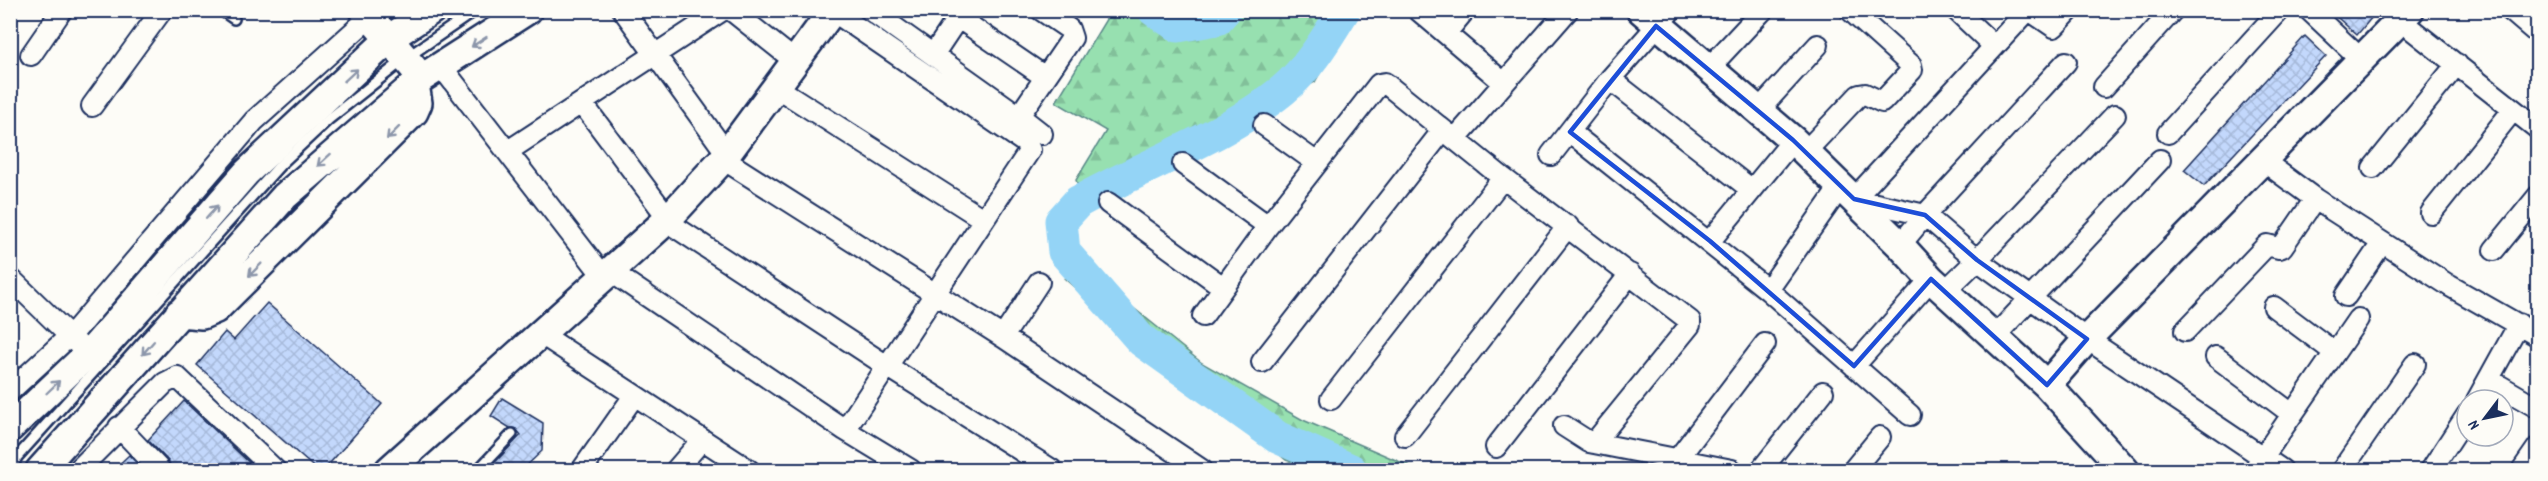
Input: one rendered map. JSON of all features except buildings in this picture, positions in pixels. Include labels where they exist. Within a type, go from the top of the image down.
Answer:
[{"type":"street","points":[[31,55],[62,10]]},
{"type":"street","points":[[92,106],[162,10]]},
{"type":"street","points":[[40,471],[285,196],[415,65],[432,10]]},
{"type":"street","points":[[10,391],[79,345],[246,173],[415,65],[528,10]]},
{"type":"street","points":[[623,10],[725,156],[1003,337],[1202,471]]},
{"type":"street","points":[[508,151],[723,10]]},
{"type":"street","points":[[731,10],[795,61]]},
{"type":"street","points":[[389,471],[667,220],[725,156],[833,10],[1030,146],[1030,152],[983,219],[845,430]]},
{"type":"street","points":[[870,10],[1019,116],[1042,135]]},
{"type":"street","points":[[1019,116],[1072,35],[1070,29],[1041,10]]},
{"type":"street","points":[[1418,10],[1504,83]]},
{"type":"street","points":[[1446,33],[1465,10]]},
{"type":"street","points":[[1262,362],[1449,135],[1504,83],[1568,10]]},
{"type":"street","points":[[1708,69],[1763,10]]},
{"type":"street","points":[[1956,10],[1994,46]]},
{"type":"street","points":[[1768,290],[1847,193],[2029,10],[2054,27],[2070,10]]},
{"type":"street","points":[[2104,87],[2173,10]]},
{"type":"street","points":[[2168,133],[2280,10]]},
{"type":"street","points":[[2309,10],[2363,61]]},
{"type":"street","points":[[2510,10],[2538,34]]},
{"type":"street","points":[[933,55],[956,13],[1045,77]]},
{"type":"street","points":[[1710,242],[1752,190],[1799,146],[1859,95],[1865,94],[1882,102],[1912,70],[1911,65],[1857,13]]},
{"type":"street","points":[[10,428],[79,345],[254,121],[367,14],[415,65],[508,151],[607,274],[911,471]]},
{"type":"street","points":[[1551,156],[1656,16],[1708,69],[1799,146],[1938,285],[2047,385],[2119,468]]},
{"type":"street","points":[[2047,385],[2087,339],[2405,16],[2457,64],[2538,129]]},
{"type":"street","points":[[1758,111],[1818,45]]},
{"type":"street","points":[[1900,245],[2066,62]]},
{"type":"street","points":[[2373,168],[2457,64]]},
{"type":"street","points":[[1610,79],[1752,190]]},
{"type":"street","points":[[1203,316],[1222,287],[1317,163],[1382,83],[1388,84],[1503,178],[1688,319],[1690,324],[1594,443]]},
{"type":"street","points":[[776,87],[983,219]]},
{"type":"street","points":[[582,103],[667,220],[887,366],[1052,471]]},
{"type":"street","points":[[2431,213],[2513,110]]},
{"type":"street","points":[[1854,366],[1938,285],[1977,260],[2115,115]]},
{"type":"street","points":[[1264,124],[1317,163]]},
{"type":"street","points":[[1570,132],[1768,290],[1910,415]]},
{"type":"street","points":[[1995,336],[2160,160]]},
{"type":"street","points":[[2262,160],[2314,200],[2450,286],[2538,336]]},
{"type":"street","points":[[1183,164],[1268,226]]},
{"type":"street","points":[[1331,399],[1503,178]]},
{"type":"street","points":[[1847,193],[1925,215],[1977,260],[2258,464],[2282,471]]},
{"type":"street","points":[[2494,250],[2538,196]]},
{"type":"street","points":[[2185,331],[2267,245],[2282,247],[2314,200]]},
{"type":"street","points":[[1108,203],[1222,287]]},
{"type":"street","points":[[1405,436],[1568,226]]},
{"type":"street","points":[[2346,296],[2382,243]]},
{"type":"street","points":[[1496,447],[1630,274]]},
{"type":"street","points":[[10,278],[79,345]]},
{"type":"street","points":[[1003,337],[1040,282]]},
{"type":"street","points":[[2274,307],[2334,352]]},
{"type":"street","points":[[2258,464],[2358,319]]},
{"type":"street","points":[[2485,388],[2519,324]]},
{"type":"street","points":[[540,334],[749,471]]},
{"type":"street","points":[[1677,460],[1765,344]]},
{"type":"street","points":[[2216,357],[2292,414]]},
{"type":"street","points":[[2342,471],[2415,364]]},
{"type":"street","points":[[78,471],[165,383],[177,377],[274,471]]},
{"type":"street","points":[[2490,380],[2538,408]]},
{"type":"street","points":[[1761,471],[1823,392]]},
{"type":"street","points":[[582,471],[634,396]]},
{"type":"street","points":[[1564,426],[1585,440],[1594,443],[1732,471]]},
{"type":"street","points":[[119,427],[160,471]]},
{"type":"street","points":[[2431,471],[2455,434]]},
{"type":"street","points":[[1853,471],[1880,437]]},
{"type":"street","points":[[676,471],[701,441]]},
{"type":"street","points":[[2522,471],[2538,447]]},
{"type":"lane","points":[[221,10],[234,19]]},
{"type":"lane","points":[[11,471],[14,458],[275,171],[328,119],[415,65],[476,10]]},
{"type":"lane","points":[[478,471],[512,434]]},
{"type":"highlighted area","points":[[1656,26],[1793,140],[1854,199],[1925,215],[1977,260],[2087,339],[2047,385],[1931,279],[1854,366],[1710,241],[1570,132]]},
{"type":"green space","points":[[1111,11],[1355,11],[1315,82],[1132,187],[1087,209],[1076,180],[1106,131],[1056,102]]},
{"type":"green space","points":[[1065,279],[1101,282],[1202,363],[1303,420],[1419,470],[1320,470],[1286,460],[1125,333]]},
{"type":"waterway","points":[[1154,10],[1178,26],[1217,19],[1225,10]]},
{"type":"waterway","points":[[1344,10],[1309,63],[1283,90],[1261,107],[1210,136],[1078,202],[1061,221],[1064,252],[1141,340],[1277,437],[1351,470]]}]
